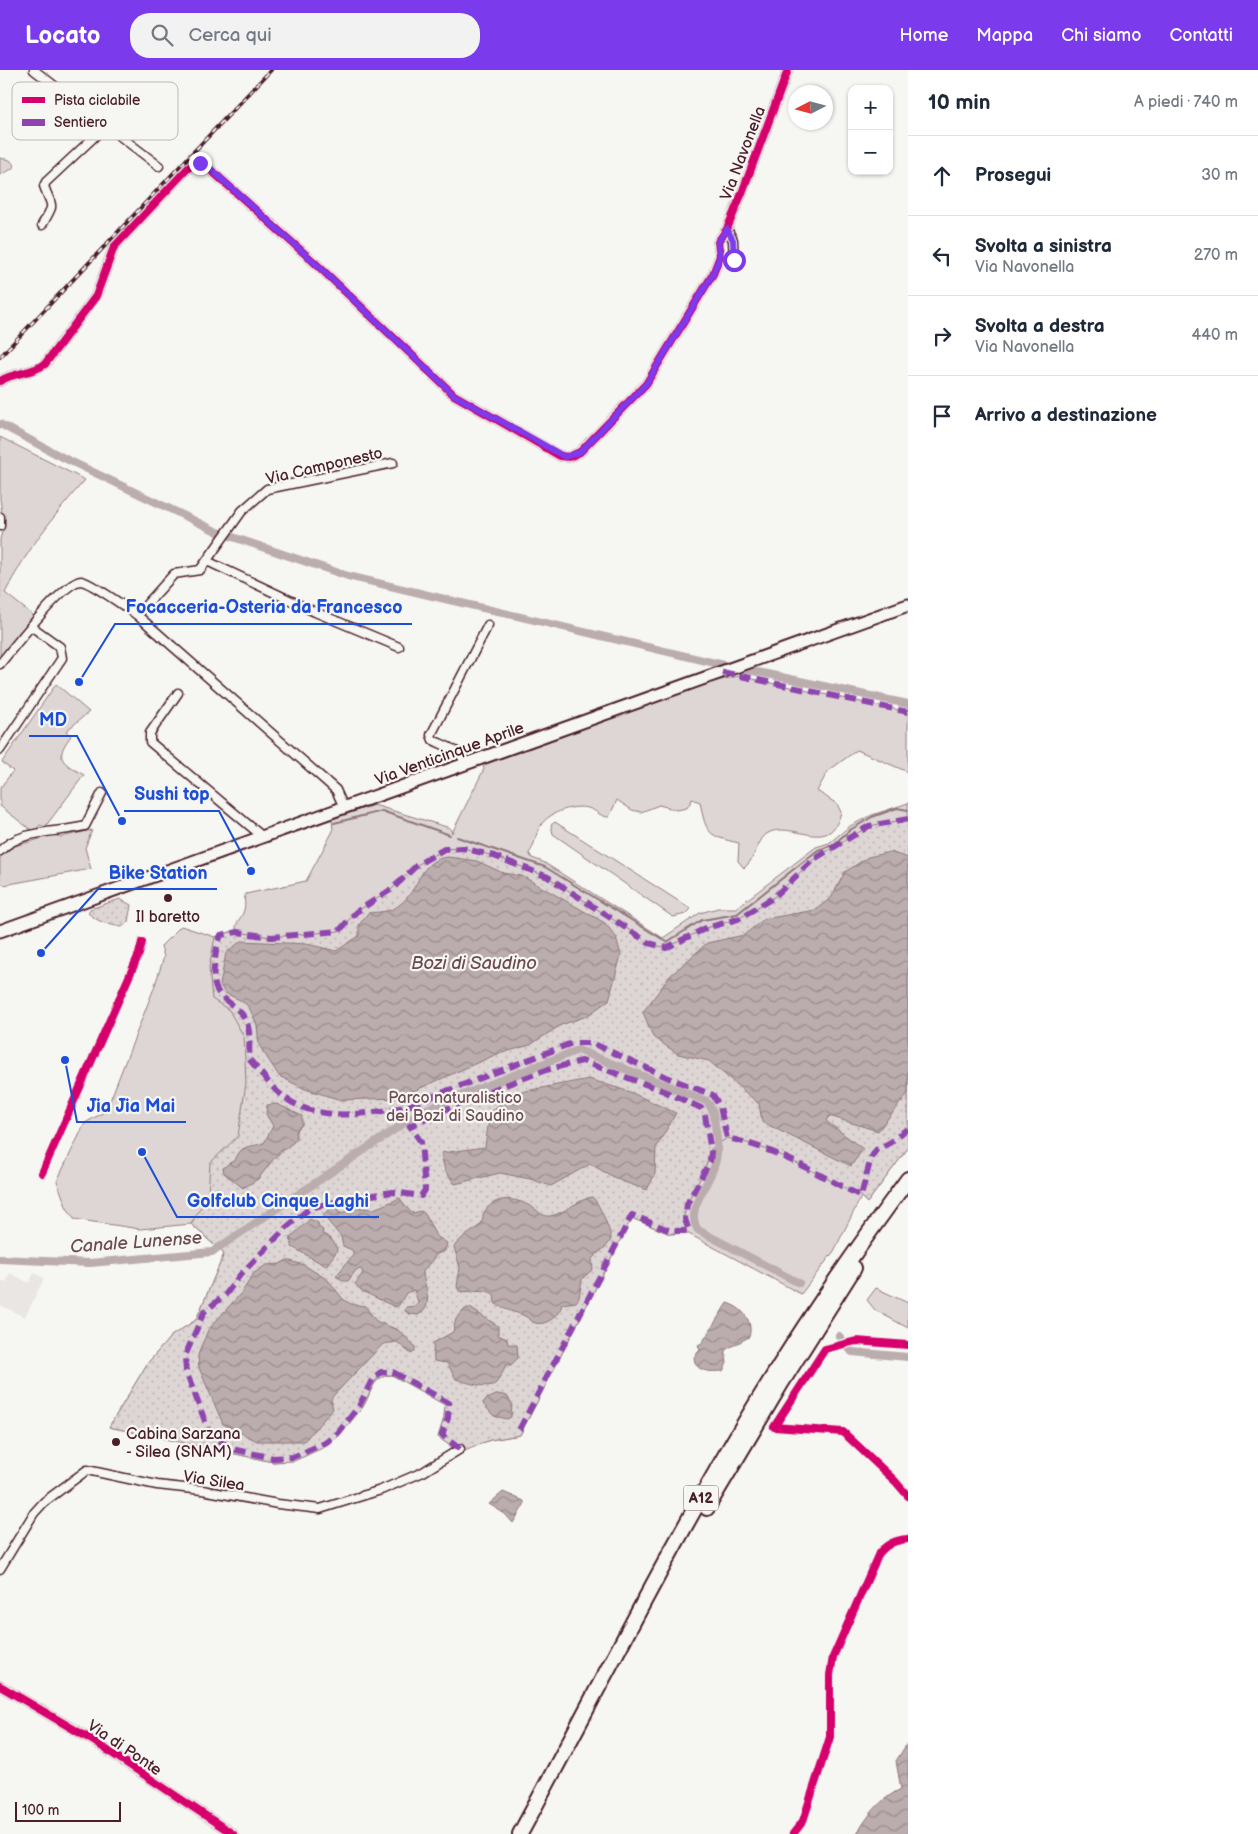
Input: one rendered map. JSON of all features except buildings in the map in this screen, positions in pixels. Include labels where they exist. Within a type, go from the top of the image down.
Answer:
[{"type":"highway","name":"A12","points":[[520,1834],[708,1486],[772,1378],[842,1269],[908,1179]]},
{"type":"highway","name":"A12","points":[[531,1834],[714,1493],[851,1273],[908,1195]]},
{"type":"main road","name":"Via Venticinque Aprile","points":[[0,931],[908,605]]},
{"type":"street","points":[[34,70],[50,82]]},
{"type":"street","name":"Via Navonella","points":[[0,381],[10,375],[39,369],[46,364],[96,296],[114,247],[188,168],[200,163],[205,164],[314,262],[454,395],[556,453],[570,456],[580,452],[646,384],[713,274],[720,256],[718,242],[726,231],[788,70]]},
{"type":"street","points":[[42,225],[51,208],[52,200],[44,186],[46,182],[91,140]]},
{"type":"street","points":[[128,140],[160,166]]},
{"type":"street","points":[[726,231],[733,240],[734,266]]},
{"type":"street","name":"Via Camponesto","points":[[137,615],[174,574],[200,570],[242,511],[268,489],[393,463]]},
{"type":"street","points":[[0,517],[0,526]]},
{"type":"street","points":[[207,561],[315,612],[400,647]]},
{"type":"street","points":[[0,664],[54,600],[78,582],[86,582],[137,615],[336,790],[344,808]]},
{"type":"street","points":[[466,764],[464,758],[455,750],[433,740],[431,734],[488,625]]},
{"type":"street","points":[[0,750],[62,658],[60,647],[31,626]]},
{"type":"street","points":[[178,693],[150,734],[150,742],[263,837]]},
{"type":"street","points":[[0,850],[7,843],[54,830],[85,826],[102,793]]},
{"type":"street","name":"Via Silea","points":[[0,1569],[34,1513],[44,1502],[87,1470],[158,1485],[202,1490],[278,1504],[320,1509],[381,1490],[423,1472],[460,1449]]},
{"type":"street","name":"Via di Ponte","points":[[0,1686],[92,1740],[233,1834]]},
{"type":"shaded area","points":[[10,1273],[29,1283],[34,1273],[44,1278],[25,1317],[0,1305],[0,1280],[6,1282]]},
{"type":"green space","points":[[0,158],[10,160],[14,165],[12,169],[0,175]]},
{"type":"green space","points":[[0,437],[85,480],[41,534],[5,593],[34,616],[0,658],[0,539],[4,526],[0,499]]},
{"type":"green space","name":"Parco naturalistico dei Bozi di Saudino","points":[[738,676],[908,712],[908,772],[857,750],[828,771],[817,791],[837,804],[841,812],[836,825],[829,832],[821,835],[780,830],[770,832],[762,838],[752,859],[744,868],[738,861],[739,843],[720,838],[710,832],[704,820],[700,802],[692,799],[687,808],[677,810],[659,805],[641,812],[632,810],[617,800],[609,817],[585,807],[563,810],[550,816],[541,825],[529,853],[532,858],[543,862],[663,938],[700,913],[718,908],[736,908],[816,847],[829,843],[850,826],[872,815],[908,803],[908,1148],[867,1203],[861,1197],[834,1251],[801,1294],[687,1233],[670,1234],[634,1219],[628,1225],[520,1435],[490,1440],[460,1453],[438,1437],[444,1418],[445,1405],[392,1375],[380,1378],[373,1386],[361,1410],[319,1447],[305,1456],[286,1461],[273,1462],[109,1427],[147,1364],[171,1336],[196,1320],[224,1254],[191,1224],[140,1229],[74,1219],[66,1206],[57,1181],[85,1123],[106,1111],[154,988],[164,957],[161,946],[181,926],[215,937],[236,930],[244,910],[246,894],[306,881],[333,831],[332,819],[374,805],[450,828],[452,833],[484,769],[483,765],[713,682]]},
{"type":"green space","points":[[56,684],[89,712],[66,731],[71,736],[62,750],[63,760],[84,775],[45,827],[40,825],[36,830],[31,830],[0,806],[0,788],[13,771],[2,762]]},
{"type":"green space","name":"Parco naturalistico dei Bozi di Saudino","points":[[908,819],[908,1148],[867,1203],[861,1196],[796,1162],[762,1148],[727,1138],[711,1149],[705,1169],[687,1203],[683,1220],[687,1232],[670,1234],[634,1219],[628,1225],[520,1435],[490,1440],[460,1453],[438,1437],[444,1418],[445,1405],[392,1375],[382,1375],[376,1380],[362,1408],[340,1435],[327,1446],[294,1461],[273,1462],[109,1427],[147,1364],[171,1336],[196,1320],[224,1254],[191,1224],[208,1195],[210,1163],[238,1136],[246,1083],[244,1037],[229,1010],[212,999],[209,968],[215,937],[237,930],[237,932],[271,937],[339,931],[356,912],[392,889],[417,865],[444,849],[463,848],[494,856],[548,877],[649,943],[666,948],[706,928],[738,919],[774,897],[814,859],[869,826]]},
{"type":"green space","points":[[555,822],[691,909],[686,914],[673,917],[553,834],[551,825]]},
{"type":"green space","points":[[92,830],[85,848],[91,869],[4,885],[0,882],[0,858],[8,848],[54,835],[61,837]]},
{"type":"green space","points":[[120,899],[131,905],[128,922],[122,927],[100,921],[88,913],[90,909]]},
{"type":"green space","points":[[876,1288],[908,1303],[908,1328],[875,1310],[867,1300]]},
{"type":"water","points":[[890,852],[908,858],[908,1093],[878,1131],[829,1116],[826,1121],[863,1149],[851,1166],[762,1122],[759,1104],[709,1061],[678,1054],[653,1037],[643,1012],[670,976],[707,943],[744,935],[764,919],[815,910],[831,898],[845,872],[868,857]]},
{"type":"water","name":"Bozi di Saudino","points":[[448,857],[477,861],[503,873],[522,876],[605,923],[616,937],[621,955],[609,1000],[587,1016],[561,1025],[530,1045],[495,1055],[398,1098],[341,1100],[305,1089],[279,1076],[259,1045],[257,1025],[249,1007],[242,1001],[225,993],[220,985],[226,953],[241,941],[307,944],[336,951],[359,936],[359,925],[368,913],[388,911],[398,906],[412,892],[425,869],[430,864],[438,859]]},
{"type":"water","points":[[589,1079],[630,1092],[676,1113],[656,1148],[655,1174],[647,1190],[621,1181],[590,1164],[551,1186],[530,1179],[500,1173],[455,1184],[445,1171],[441,1153],[485,1147],[490,1112],[515,1093]]},
{"type":"water","points":[[277,1104],[302,1116],[302,1125],[296,1131],[296,1140],[275,1157],[258,1179],[243,1188],[224,1173],[223,1168],[235,1161],[237,1155],[243,1149],[264,1143],[273,1126],[266,1114],[267,1105]]},
{"type":"water","points":[[592,1197],[598,1204],[604,1217],[611,1239],[592,1259],[593,1269],[582,1279],[579,1298],[576,1302],[562,1304],[559,1312],[552,1319],[544,1323],[535,1323],[525,1316],[499,1306],[495,1303],[494,1294],[480,1290],[459,1291],[457,1286],[460,1268],[454,1247],[480,1225],[484,1213],[495,1202],[500,1200],[519,1201],[532,1207],[539,1213],[550,1216]]},
{"type":"water","points":[[400,1198],[412,1213],[421,1211],[425,1214],[436,1236],[447,1243],[445,1251],[437,1254],[423,1271],[427,1301],[423,1311],[418,1315],[409,1314],[405,1311],[406,1307],[416,1306],[418,1302],[414,1290],[406,1293],[399,1305],[395,1307],[362,1291],[355,1284],[363,1273],[361,1269],[356,1270],[348,1281],[344,1281],[336,1276],[354,1254],[352,1250],[343,1246],[341,1237],[323,1215],[333,1206],[337,1208],[339,1213],[343,1213],[351,1207],[374,1209]]},
{"type":"water","points":[[310,1219],[318,1223],[319,1227],[323,1230],[322,1234],[330,1238],[336,1248],[337,1251],[326,1266],[292,1247],[290,1238]]},
{"type":"water","points":[[287,1260],[304,1265],[328,1280],[343,1299],[351,1304],[365,1306],[376,1321],[398,1330],[415,1346],[415,1351],[411,1354],[397,1342],[383,1344],[333,1396],[331,1400],[333,1409],[304,1441],[257,1441],[223,1424],[199,1368],[198,1355],[208,1330],[242,1292],[254,1273],[266,1265],[280,1264]]},
{"type":"water","points":[[727,1303],[742,1311],[746,1316],[750,1325],[749,1337],[725,1350],[727,1363],[723,1371],[700,1369],[694,1357],[700,1350],[698,1345],[702,1343]]},
{"type":"water","points":[[470,1308],[498,1326],[498,1335],[507,1339],[508,1344],[517,1345],[518,1358],[511,1365],[506,1365],[496,1383],[492,1385],[476,1385],[456,1379],[447,1363],[434,1361],[433,1343],[453,1332],[456,1319],[465,1309]]},
{"type":"water","points":[[498,1394],[507,1396],[512,1404],[511,1417],[507,1419],[494,1416],[483,1404],[485,1400]]},
{"type":"water","points":[[503,1492],[524,1501],[524,1505],[513,1523],[505,1514],[489,1504]]},
{"type":"water","points":[[908,1742],[908,1834],[857,1834],[875,1808],[887,1797],[901,1789],[896,1761]]},
{"type":"waterway","points":[[0,424],[64,458],[218,532],[348,576],[715,663],[908,704]]},
{"type":"waterway","points":[[457,837],[545,867],[667,942],[702,920],[737,914],[818,850],[833,845],[850,830],[872,817],[897,808],[908,810]]},
{"type":"waterway","points":[[334,823],[382,811],[450,835]]},
{"type":"waterway","name":"Canale Lunense","points":[[0,1259],[90,1263],[212,1252],[424,1110],[578,1050],[706,1101],[714,1115],[717,1152],[716,1162],[698,1199],[694,1215],[698,1230],[799,1283]]},
{"type":"waterway","name":"Canale Lunense","points":[[839,1336],[852,1352],[908,1357]]},
{"type":"railway","points":[[0,357],[271,70]]},
{"type":"marked path","points":[[722,672],[908,712]]},
{"type":"marked path","points":[[908,819],[869,826],[814,859],[774,897],[738,919],[706,928],[666,948],[649,943],[548,877],[494,856],[463,848],[444,849],[417,865],[392,889],[356,912],[339,931],[271,937],[237,932],[221,935],[215,955],[214,972],[215,987],[218,992],[240,1012],[248,1024],[249,1059],[280,1094],[299,1106],[314,1111],[329,1114],[362,1114],[408,1106],[572,1043],[592,1043],[671,1079],[713,1095],[720,1107],[727,1138],[779,1155],[861,1196],[871,1158],[876,1150],[891,1142],[908,1128]]},
{"type":"marked path","points":[[460,1449],[442,1435],[448,1418],[449,1403],[393,1372],[381,1372],[373,1378],[359,1406],[338,1433],[325,1443],[293,1457],[273,1458],[232,1449],[217,1439],[208,1429],[186,1371],[185,1356],[204,1312],[226,1294],[240,1275],[288,1226],[310,1208],[352,1198],[393,1192],[421,1196],[425,1190],[421,1142],[410,1126],[473,1097],[546,1070],[582,1061],[664,1091],[701,1108],[705,1115],[711,1152],[710,1161],[687,1204],[685,1219],[689,1231],[671,1231],[632,1215],[518,1432]]},
{"type":"cycle path","points":[[0,381],[34,370],[45,364],[96,296],[114,247],[188,168],[195,164],[205,165],[314,262],[454,395],[560,456],[569,457],[580,452],[646,384],[713,274],[720,256],[718,242],[727,229],[742,193],[788,70]]},
{"type":"cycle path","points":[[42,1173],[139,954],[142,942]]},
{"type":"cycle path","points":[[908,1345],[856,1341],[825,1349],[774,1427],[843,1432],[895,1481],[908,1496]]},
{"type":"cycle path","points":[[793,1834],[803,1821],[830,1737],[830,1675],[833,1657],[879,1553],[892,1543],[908,1539]]},
{"type":"cycle path","points":[[0,1686],[92,1740],[233,1834]]},
{"type":"place","name":"Focacceria-Osteria da Francesco","points":[[79,682]]},
{"type":"place","name":"MD","points":[[122,821]]},
{"type":"place","name":"Sushi top","points":[[251,871]]},
{"type":"place","name":"Il baretto","points":[[168,898]]},
{"type":"place","name":"Bike Station","points":[[41,953]]},
{"type":"place","name":"Jia Jia Mai","points":[[65,1060]]},
{"type":"place","name":"Golfclub Cinque Laghi","points":[[142,1152]]},
{"type":"place","name":"Cabina Sarzana - Silea (SNAM)","points":[[116,1442]]},
{"type":"route","points":[[200,163],[205,164],[314,262],[454,395],[560,456],[565,457],[573,456],[580,452],[646,384],[682,328],[713,274],[720,256],[718,242],[727,229],[733,240],[734,260]]}]
